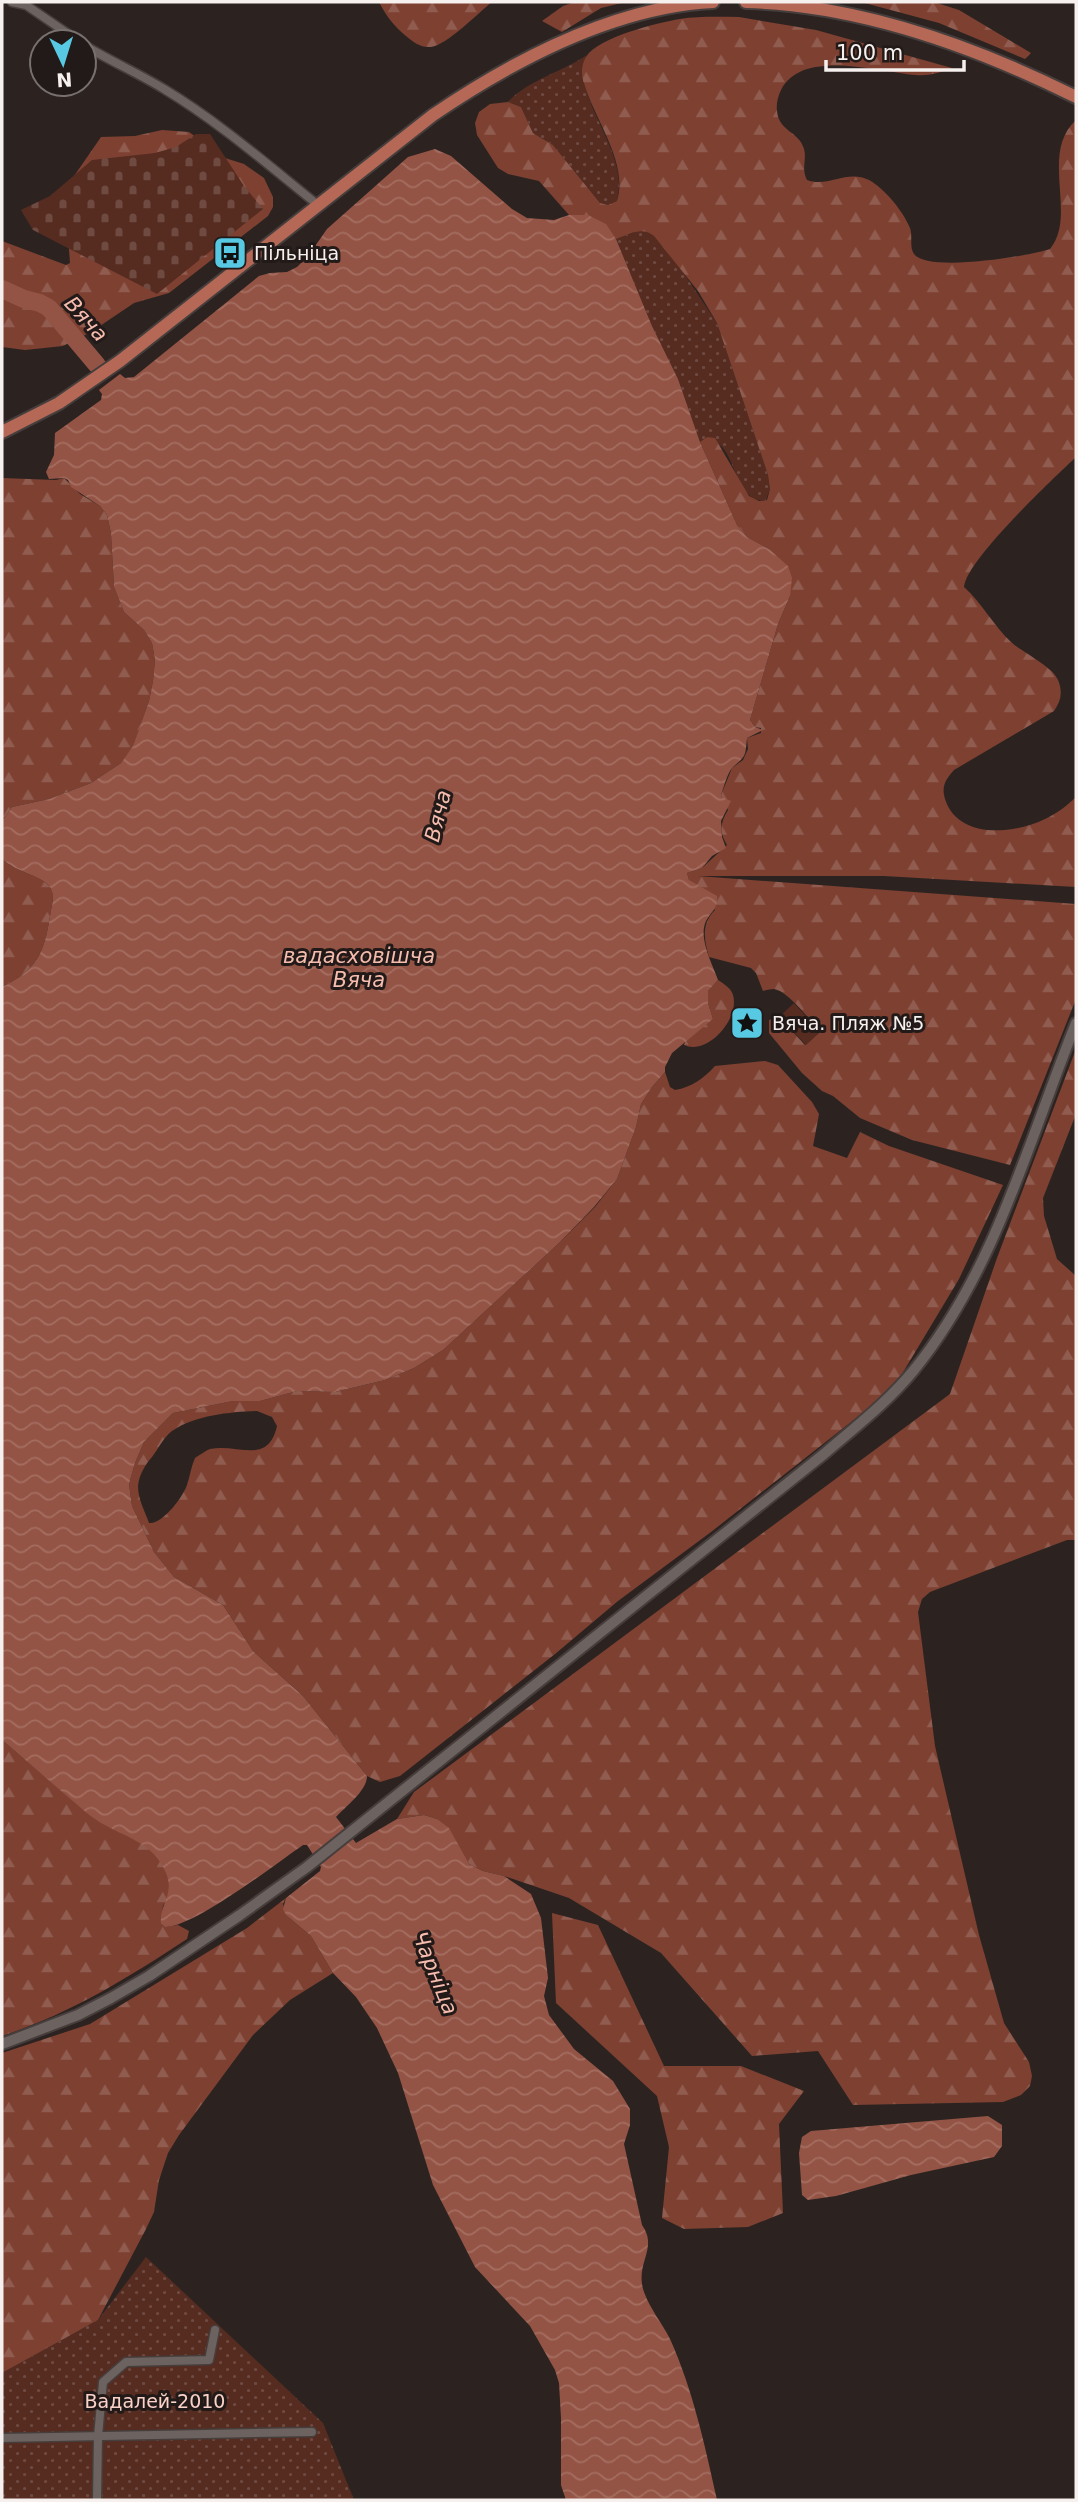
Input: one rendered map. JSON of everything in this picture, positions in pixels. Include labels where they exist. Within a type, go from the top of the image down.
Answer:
[{"type":"main road","points":[[2,432],[59,403],[120,361],[433,114],[469,91],[526,60],[587,32],[664,7],[713,2]]},
{"type":"main road","points":[[746,2],[829,11],[908,29],[993,59],[1076,97]]},
{"type":"street","points":[[12,2],[26,4],[60,28]]},
{"type":"street","points":[[98,53],[163,88],[205,117],[318,205]]},
{"type":"street","points":[[2,2044],[78,2015],[149,1976],[307,1867],[824,1454],[885,1401],[913,1371],[942,1332],[996,1236],[1076,1023]]},
{"type":"street","points":[[97,2500],[98,2436],[103,2382],[126,2362],[209,2360],[215,2330]]},
{"type":"street","points":[[2,2438],[312,2432]]},
{"type":"green space","points":[[379,2],[492,2],[445,41],[427,47],[414,42],[394,25]]},
{"type":"green space","points":[[575,2],[626,2],[601,8],[562,32],[542,21],[563,6]]},
{"type":"green space","points":[[861,2],[934,2],[959,10],[1031,53],[1025,59],[939,23]]},
{"type":"green space","points":[[695,17],[739,17],[816,30],[952,68],[920,75],[862,67],[823,66],[791,77],[781,90],[777,103],[781,123],[798,138],[804,149],[804,172],[807,180],[822,182],[853,176],[875,184],[903,215],[910,228],[914,254],[923,260],[958,263],[1050,249],[1058,235],[1061,219],[1060,150],[1065,134],[1076,120],[1076,457],[1031,500],[979,558],[964,587],[1011,642],[1055,675],[1060,684],[1061,696],[1054,711],[954,770],[944,790],[945,799],[952,812],[962,822],[988,830],[1032,824],[1053,815],[1076,797],[1076,887],[884,876],[698,876],[1076,904],[1076,999],[1010,1165],[912,1140],[860,1118],[802,1073],[769,1033],[769,1020],[779,1017],[805,1045],[820,1032],[799,1007],[780,991],[763,991],[756,973],[751,968],[709,957],[705,932],[707,921],[715,910],[689,880],[687,873],[702,868],[727,845],[722,828],[728,810],[721,795],[732,768],[743,760],[748,749],[747,738],[761,733],[761,728],[755,727],[750,720],[778,624],[790,596],[769,549],[747,537],[737,525],[700,442],[707,437],[715,438],[749,496],[759,501],[767,500],[770,489],[768,475],[717,323],[698,291],[654,236],[640,231],[616,239],[596,220],[569,215],[539,181],[508,174],[498,168],[477,135],[475,123],[479,112],[490,104],[508,102],[521,107],[533,133],[553,145],[600,203],[608,205],[617,201],[619,186],[614,156],[583,80],[582,67],[586,57],[615,37],[657,24]]},
{"type":"green space","points":[[587,55],[584,72],[586,89],[616,163],[619,182],[617,201],[608,205],[600,203],[553,145],[533,133],[521,107],[508,102],[535,82]]},
{"type":"green space","points":[[162,130],[189,132],[225,158],[244,164],[264,178],[273,197],[273,207],[268,216],[169,293],[134,303],[91,332],[63,346],[25,350],[2,347],[2,241],[66,265],[70,263],[68,236],[72,179],[101,137],[135,136]]},
{"type":"green space","points":[[196,134],[210,134],[244,186],[263,209],[157,294],[33,230],[21,210],[50,196],[92,160],[155,153],[176,147]]},
{"type":"green space","points":[[640,230],[649,231],[677,263],[717,323],[768,475],[770,489],[766,500],[757,500],[744,489],[727,454],[720,446],[707,437],[700,442],[678,379],[652,326],[616,239]]},
{"type":"green space","points":[[2,478],[64,478],[80,494],[100,506],[107,515],[111,533],[114,587],[124,612],[144,630],[152,643],[155,660],[149,701],[133,747],[121,763],[91,783],[49,799],[12,807],[2,821]]},
{"type":"green space","points":[[2,859],[44,882],[52,891],[53,897],[43,947],[33,965],[2,987]]},
{"type":"green space","points":[[718,980],[729,988],[733,995],[732,1014],[727,1024],[712,1040],[703,1045],[684,1045],[686,1040],[713,1019],[708,1003],[708,991]]},
{"type":"green space","points":[[794,1003],[820,1032],[806,1045],[779,1017]]},
{"type":"green space","points":[[1076,1049],[1076,1114],[1043,1198],[1044,1216],[1057,1259],[1076,1276],[1076,1540],[1067,1540],[930,1592],[922,1599],[918,1612],[935,1746],[979,1935],[1004,2023],[1029,2062],[1032,2076],[1030,2086],[1021,2095],[1003,2102],[853,2105],[818,2051],[752,2056],[661,1953],[569,1898],[483,1871],[469,1864],[437,1819],[424,1815],[397,1819],[414,1792],[950,1394],[997,1258]]},
{"type":"green space","points":[[765,1061],[778,1065],[812,1102],[819,1114],[813,1146],[847,1158],[860,1132],[889,1146],[1003,1185],[959,1279],[893,1389],[711,1532],[618,1601],[400,1776],[380,1782],[367,1776],[303,1696],[253,1651],[223,1605],[174,1577],[154,1552],[132,1506],[129,1484],[144,1442],[173,1413],[233,1401],[260,1401],[297,1391],[335,1392],[385,1380],[414,1368],[443,1350],[595,1207],[617,1179],[636,1127],[641,1104],[665,1072],[670,1087],[675,1090],[697,1082],[715,1066]],"holes":[[[257,1411],[272,1417],[277,1426],[267,1446],[251,1450],[210,1449],[195,1458],[187,1485],[177,1503],[160,1520],[149,1523],[138,1486],[147,1463],[172,1431],[192,1421],[225,1414]]]},
{"type":"green space","points":[[2,1740],[96,1820],[138,1840],[158,1856],[168,1875],[171,1892],[163,1906],[161,1924],[165,1927],[178,1925],[189,1931],[187,1939],[98,1994],[51,2017],[2,2036]]},
{"type":"green space","points":[[286,1898],[283,1904],[286,1915],[311,1936],[333,1973],[290,2000],[253,2035],[179,2135],[168,2153],[159,2180],[154,2212],[98,2320],[2,2373],[2,2053],[90,2024],[247,1928]]},
{"type":"green space","points":[[552,1913],[598,1925],[664,2066],[741,2066],[804,2091],[779,2124],[783,2213],[748,2227],[684,2229],[662,2218],[669,2147],[657,2096],[556,2003]]},
{"type":"green space","name":"Вадалей-2010","points":[[146,2257],[323,2423],[354,2500],[2,2500],[2,2373],[98,2320]]},
{"type":"water","name":"вадасховішча Вяча","points":[[435,149],[451,156],[512,209],[527,218],[554,220],[569,215],[588,215],[606,224],[616,239],[652,326],[678,379],[700,442],[737,525],[747,537],[769,549],[788,566],[792,578],[790,596],[778,624],[750,720],[755,727],[763,730],[747,738],[744,755],[729,773],[721,795],[731,801],[721,821],[726,848],[712,856],[702,868],[687,873],[689,880],[717,896],[715,907],[704,928],[707,950],[718,980],[708,991],[708,1003],[713,1019],[672,1053],[665,1072],[641,1104],[636,1127],[617,1179],[559,1243],[443,1350],[414,1368],[385,1380],[335,1392],[297,1391],[260,1401],[233,1401],[173,1413],[144,1442],[129,1484],[132,1506],[154,1552],[174,1577],[223,1605],[253,1651],[303,1696],[367,1776],[360,1793],[336,1817],[356,1843],[397,1819],[424,1815],[437,1819],[449,1828],[469,1864],[504,1876],[531,1894],[541,1918],[548,1978],[544,1996],[549,2015],[574,2049],[613,2081],[630,2109],[630,2125],[624,2144],[642,2225],[647,2234],[642,2273],[644,2292],[670,2339],[685,2378],[717,2500],[566,2500],[561,2485],[561,2418],[559,2383],[555,2370],[530,2326],[475,2267],[433,2185],[398,2073],[377,2028],[356,1997],[333,1973],[311,1936],[286,1915],[283,1909],[286,1898],[320,1871],[321,1867],[307,1845],[303,1845],[195,1917],[178,1925],[165,1927],[161,1924],[161,1917],[169,1887],[160,1862],[136,1841],[92,1817],[2,1740],[2,987],[33,965],[43,947],[53,897],[52,891],[44,882],[2,859],[2,821],[12,807],[49,799],[91,783],[121,763],[133,746],[149,701],[155,660],[152,643],[144,630],[124,612],[114,587],[111,533],[107,515],[100,506],[71,487],[68,480],[49,479],[46,472],[54,455],[55,433],[101,400],[102,394],[99,390],[120,374],[125,378],[134,377],[259,276],[287,272],[297,267],[327,229],[408,157]]},
{"type":"water","points":[[988,2116],[1002,2125],[1002,2146],[994,2157],[911,2175],[836,2196],[808,2200],[802,2195],[799,2153],[802,2137],[811,2131]]},
{"type":"waterway","name":"Вяча","points":[[2,289],[49,308],[97,365]]},
{"type":"place","name":"Пільніца","points":[[230,253]]},
{"type":"place","name":"Вяча. Пляж №5","points":[[747,1023]]},
{"type":"water label","name":"Чарніца","points":[[435,1973]]}]
